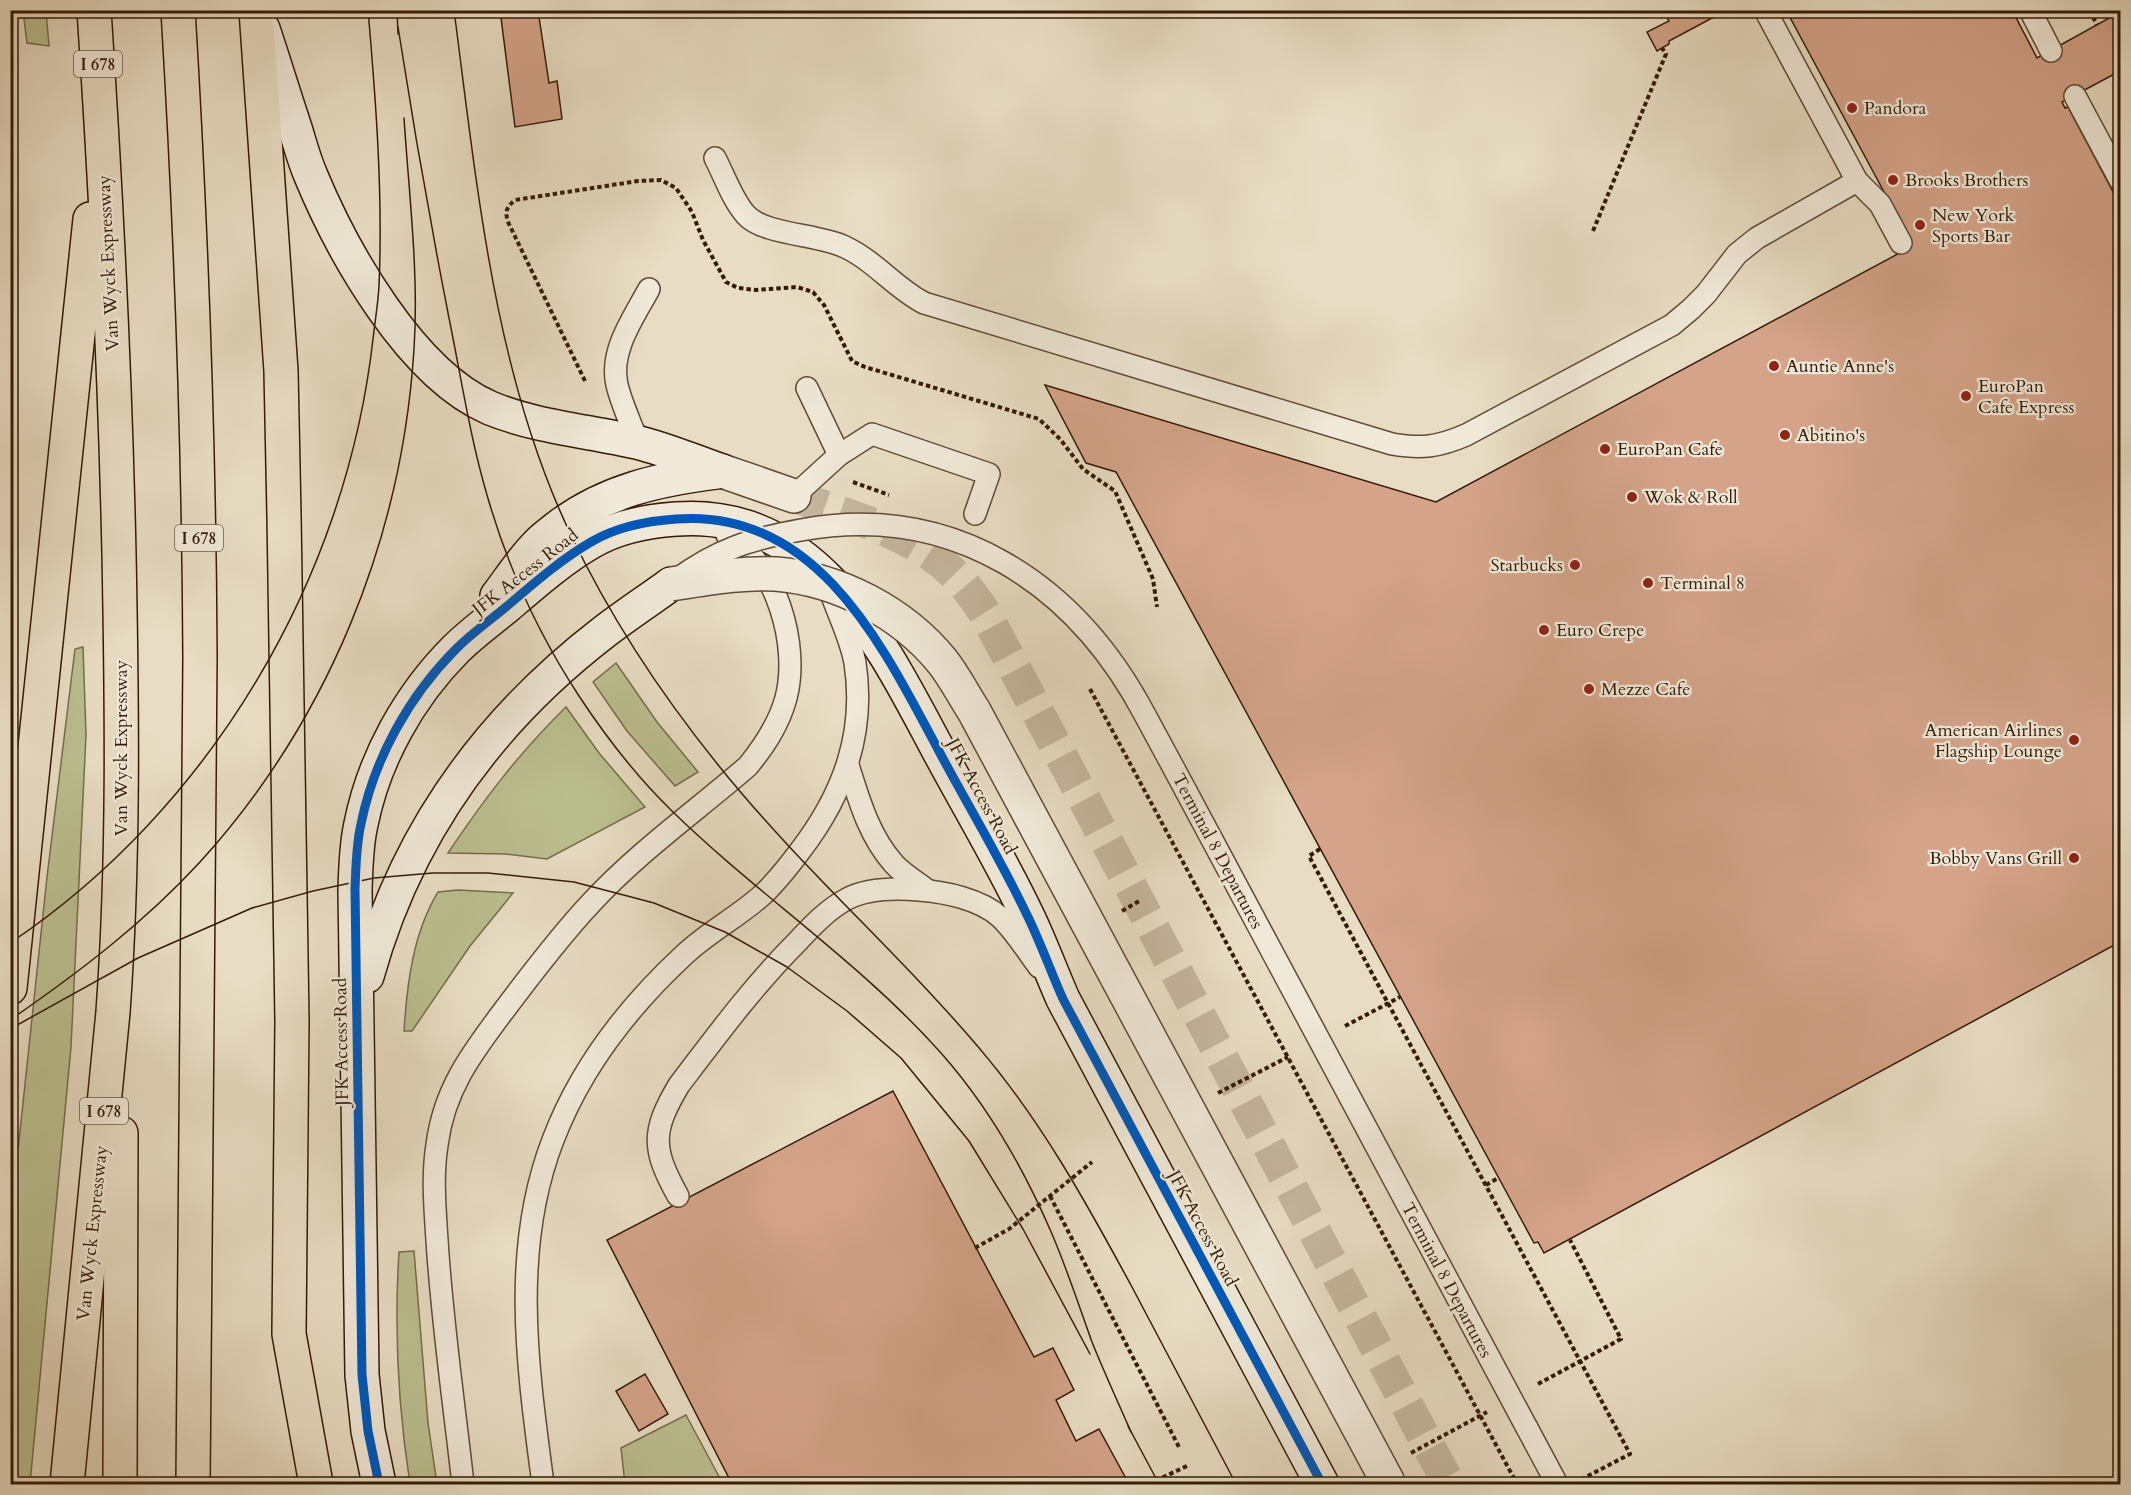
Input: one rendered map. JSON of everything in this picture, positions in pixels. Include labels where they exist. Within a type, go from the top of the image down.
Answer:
[{"type":"highway","name":"Van Wyck Expressway","points":[[68,1485],[113,1012],[118,942],[122,807],[117,471],[94,10]]},
{"type":"highway","name":"I 678","points":[[178,10],[190,236],[199,522],[200,658],[193,1485]]},
{"type":"highway","points":[[257,10],[280,371],[284,515],[292,1021],[289,1334],[316,1485]]},
{"type":"highway","points":[[10,988],[101,118]]},
{"type":"highway","points":[[120,1485],[122,807]]},
{"type":"highway","points":[[50,1485],[74,1413]]},
{"type":"street","points":[[257,10],[310,174],[339,236],[388,315],[424,360],[445,380],[465,396],[492,408],[549,425],[638,442],[794,496]]},
{"type":"street","points":[[456,650],[537,544],[576,514],[608,496],[640,486],[674,477],[722,471]]},
{"type":"street","name":"JFK Access Road","points":[[379,1485],[368,1431],[362,1375],[355,889],[360,827],[378,765],[398,727],[431,678],[456,650],[546,573],[592,541],[641,523],[692,518],[741,524],[786,545],[822,574],[867,626],[904,686],[1029,918],[1063,999],[1322,1485]]},
{"type":"street","points":[[357,1010],[380,931],[396,891],[412,857],[454,785],[507,721],[538,689],[603,633],[671,584],[752,574],[776,574],[819,582],[846,591],[886,612],[922,640],[942,661],[985,732],[1389,1485]]},
{"type":"lane","points":[[1765,10],[1857,182],[1880,204],[1900,243]]},
{"type":"lane","points":[[2030,10],[2051,51]]},
{"type":"lane","points":[[2076,96],[2121,180]]},
{"type":"lane","points":[[715,158],[740,206],[746,215],[757,223],[846,247],[868,261],[910,296],[924,303],[1392,444],[1429,448],[1449,443],[1466,435],[1672,325],[1699,302],[1737,254],[1757,238],[1857,182]]},
{"type":"lane","points":[[638,442],[616,383],[615,369],[623,339],[649,289]]},
{"type":"lane","points":[[807,388],[839,455]]},
{"type":"lane","points":[[794,496],[839,455],[872,434],[989,474],[975,514]]},
{"type":"lane","points":[[463,1485],[439,1275],[435,1205],[436,1146],[448,1098],[467,1060],[514,997],[591,903],[618,876],[748,766],[764,747],[778,722],[786,697],[790,670],[789,644],[777,601],[761,566],[732,538],[692,518]]},
{"type":"lane","name":"Terminal 8 Departures","points":[[671,584],[701,562],[744,543],[822,526],[880,525],[923,530],[952,538],[978,549],[1033,581],[1081,622],[1116,666],[1132,692],[1557,1485]]},
{"type":"lane","points":[[543,1485],[529,1365],[525,1291],[534,1211],[553,1141],[583,1078],[629,1014],[662,976],[687,952],[761,896],[788,868],[826,816],[839,790],[848,765],[857,714],[858,686],[855,660],[848,635],[822,574]]},
{"type":"lane","points":[[848,765],[862,812],[879,845],[895,865],[928,890]]},
{"type":"lane","points":[[678,1196],[662,1163],[658,1149],[659,1125],[668,1104],[679,1085],[764,975],[813,926],[847,899],[884,890],[928,890],[966,900],[999,916],[1063,999]]},
{"type":"path","points":[[2093,10],[2092,15],[2097,25]]},
{"type":"path","points":[[1593,231],[1666,54],[1662,48]]},
{"type":"path","points":[[586,384],[506,213],[509,205],[515,200],[638,181],[661,180],[676,188],[692,212],[703,240],[726,282],[738,288],[756,290],[797,287],[813,292],[824,305],[852,361],[865,367],[1039,419],[1060,439],[1083,469],[1115,491],[1153,579],[1157,607]]},
{"type":"path","points":[[1090,689],[1517,1485]]},
{"type":"path","points":[[1320,849],[1309,856],[1630,1454],[1582,1480]]},
{"type":"path","points":[[1339,1030],[1400,997]]},
{"type":"path","points":[[1216,1095],[1297,1052]]},
{"type":"path","points":[[975,1248],[1010,1229],[1092,1161]]},
{"type":"path","points":[[1486,1185],[1498,1178]]},
{"type":"path","points":[[1050,1196],[1179,1447]]},
{"type":"path","points":[[1149,1485],[1189,1465]]},
{"type":"path","points":[[1196,1478],[1199,1485]]},
{"type":"green space","points":[[23,11],[46,11],[49,46],[27,43]]},
{"type":"green space","points":[[83,647],[86,735],[71,1047],[30,1484],[11,1484],[11,1216],[47,877],[75,649]]},
{"type":"green space","points":[[616,663],[657,722],[698,772],[675,786],[627,731],[593,682]]},
{"type":"green space","points":[[566,707],[599,753],[645,807],[547,859],[505,854],[448,853],[503,777]]},
{"type":"green space","points":[[458,890],[513,893],[470,946],[412,1031],[404,1031],[409,977],[417,942],[429,908],[438,892]]},
{"type":"green space","points":[[414,1251],[428,1423],[437,1484],[410,1484],[403,1426],[397,1340],[399,1252]]},
{"type":"green space","points":[[686,1415],[723,1484],[625,1484],[621,1448]]},
{"type":"building","points":[[500,10],[584,10],[539,17],[549,83],[557,81],[562,119],[515,127]]},
{"type":"building","points":[[1663,10],[1727,10],[1669,41],[1669,44],[1657,51],[1647,32],[1669,21]]},
{"type":"building","name":"Terminal 8","points":[[1786,10],[2012,10],[2037,58],[2120,12],[2120,71],[2062,102],[2065,108],[2068,107],[2120,205],[2120,942],[1544,1253],[1538,1242],[1534,1243],[1116,472],[1086,463],[1045,385],[1436,502],[1907,249],[1890,203]]},
{"type":"building","points":[[893,1091],[1034,1357],[1053,1348],[1074,1390],[1056,1400],[1076,1441],[1099,1429],[1129,1484],[732,1484],[607,1240]]},
{"type":"building","points":[[645,1374],[668,1414],[639,1431],[616,1391]]},
{"type":"tunnel","points":[[794,496],[879,527],[920,548],[939,560],[955,575],[983,610],[1449,1484]]},
{"type":"tram line","points":[[10,943],[82,888],[148,825],[206,756],[257,680],[299,600],[333,516],[358,428],[373,339],[379,286],[379,182],[368,10]]},
{"type":"tram line","points":[[397,10],[398,34]]},
{"type":"tram line","points":[[454,10],[481,211],[506,345],[523,410],[545,474],[586,566],[638,655],[719,766],[782,839],[948,1013],[1024,1105],[1098,1225],[1236,1484]]},
{"type":"tram line","points":[[398,27],[428,209],[476,451],[504,547],[551,649],[589,711],[646,784],[705,842],[843,959],[910,1020],[941,1053],[974,1094],[1004,1139],[1041,1210],[1063,1261],[1092,1342],[1131,1432]]},
{"type":"tram line","points":[[10,1020],[110,946],[156,906],[200,862],[245,807],[286,749],[321,688],[350,624],[375,558],[394,489],[407,420],[414,349],[415,292],[404,118]]},
{"type":"tram line","points":[[10,1029],[138,958],[252,908],[313,891],[374,878],[433,873],[488,873],[574,882],[654,903],[725,932],[787,967],[847,1011],[901,1058],[969,1141],[1023,1229],[1090,1354]]},
{"type":"tram line","points":[[1128,1426],[1159,1484]]},
{"type":"cycle path","points":[[379,1484],[368,1431],[362,1375],[355,889],[358,840],[367,800],[384,752],[409,708],[439,667],[462,643],[547,573],[591,542],[611,532],[632,526],[676,519],[726,522],[770,536],[808,561],[841,593],[870,631],[896,672],[1008,876],[1033,927],[1063,999],[1322,1484]]},
{"type":"place","name":"Pandora","points":[[1852,108]]},
{"type":"place","name":"Brooks Brothers","points":[[1893,180]]},
{"type":"place","name":"New York Sports Bar","points":[[1920,225]]},
{"type":"place","name":"Auntie Anne's","points":[[1774,366]]},
{"type":"place","name":"EuroPan Cafe Express","points":[[1966,396]]},
{"type":"place","name":"Abitino's","points":[[1785,435]]},
{"type":"place","name":"EuroPan Cafe","points":[[1605,449]]},
{"type":"place","name":"Wok & Roll","points":[[1632,497]]},
{"type":"place","name":"Starbucks","points":[[1575,565]]},
{"type":"place","name":"Terminal 8","points":[[1648,583]]},
{"type":"place","name":"Euro Crepe","points":[[1544,630]]},
{"type":"place","name":"Mezze Cafe","points":[[1589,689]]},
{"type":"place","name":"American Airlines Flagship Lounge","points":[[2074,740]]},
{"type":"place","name":"Bobby Vans Grill","points":[[2074,858]]}]
